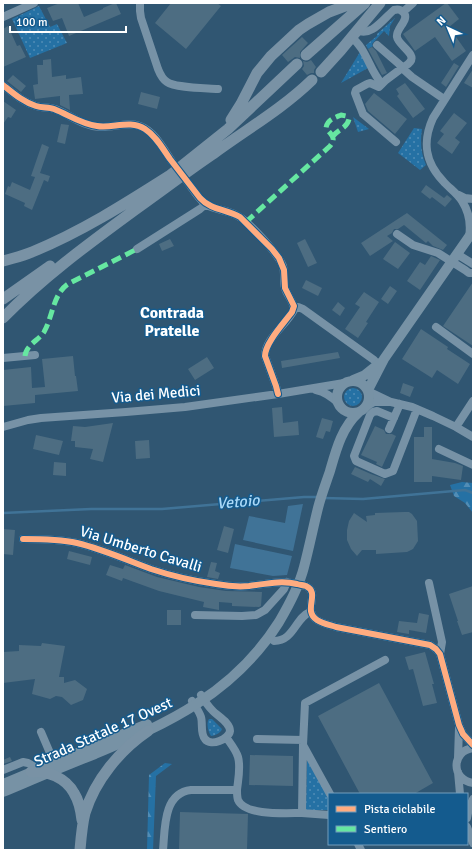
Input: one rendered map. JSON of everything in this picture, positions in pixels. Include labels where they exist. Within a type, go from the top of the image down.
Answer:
[{"type":"highway","points":[[208,146],[230,121],[242,104],[257,73],[271,56],[299,30],[308,24],[329,12],[353,3]]},
{"type":"highway","points":[[306,55],[365,3]]},
{"type":"highway","points":[[321,72],[380,3]]},
{"type":"highway","points":[[3,318],[29,292],[70,258],[171,179],[228,129],[297,64]]},
{"type":"highway","points":[[3,261],[31,252],[64,238],[171,179],[281,108],[312,80]]},
{"type":"highway","points":[[3,300],[171,179]]},
{"type":"highway","points":[[82,829],[87,808],[100,780],[126,749],[138,737],[148,731]]},
{"type":"highway","points":[[46,769],[69,786],[74,792],[80,808],[82,819],[80,850]]},
{"type":"main road","points":[[368,390],[384,359],[471,234]]},
{"type":"main road","points":[[348,382],[361,382],[368,390],[369,398],[363,409],[355,413],[348,413],[344,411],[339,405],[336,399],[340,386],[348,382],[362,377],[384,359]]},
{"type":"main road","name":"Strada Statale 17 Ovest","points":[[339,405],[341,415],[339,443]]},
{"type":"main road","name":"Strada Statale 17 Ovest","points":[[3,784],[148,731],[180,714],[234,670],[266,640],[287,607],[298,584],[304,567],[318,506],[339,443],[349,423],[363,409]]},
{"type":"main road","name":"Strada Statale 17 Ovest","points":[[3,792],[46,769],[193,703]]},
{"type":"street","points":[[3,16],[34,3]]},
{"type":"street","points":[[140,3],[141,18],[160,75],[164,80],[177,86],[218,89]]},
{"type":"street","points":[[403,12],[413,3]]},
{"type":"street","points":[[382,84],[357,42],[354,33],[371,30],[394,10],[399,9],[403,12],[405,18],[397,32],[397,37],[411,55],[412,58],[410,62],[386,80],[382,84],[378,87],[367,84],[356,90],[355,93],[362,114],[396,142]]},
{"type":"street","points":[[377,45],[399,64],[412,78],[444,99]]},
{"type":"street","points":[[470,200],[455,192],[432,168],[426,150],[426,138],[433,118],[473,55]]},
{"type":"street","points":[[3,85],[16,96],[32,105],[55,109],[80,122],[105,127],[125,125],[140,126],[150,133],[170,160]]},
{"type":"street","points":[[191,187],[206,204],[240,217],[272,249],[282,265],[284,270],[285,288],[294,307],[292,312],[269,343],[265,352],[278,394]]},
{"type":"street","points":[[470,200],[468,208],[473,213]]},
{"type":"street","points":[[470,200],[468,214],[471,234]]},
{"type":"street","points":[[137,249],[206,204]]},
{"type":"street","points":[[397,234],[413,245],[473,264]]},
{"type":"street","points":[[454,258],[465,270],[473,273]]},
{"type":"street","points":[[294,307],[300,307],[374,360]]},
{"type":"street","points":[[436,327],[473,354]]},
{"type":"street","points":[[3,358],[35,355]]},
{"type":"street","name":"Via dei Medici","points":[[3,427],[41,418],[186,407],[313,389],[348,382]]},
{"type":"street","name":"Via dei Medici","points":[[313,389],[330,395],[339,405]]},
{"type":"street","points":[[368,390],[391,402]]},
{"type":"street","points":[[363,409],[374,402],[391,402],[400,404],[417,409],[445,421],[473,437]]},
{"type":"street","points":[[389,429],[400,404]]},
{"type":"street","points":[[456,427],[472,406]]},
{"type":"street","points":[[394,418],[376,411],[370,415],[354,456],[356,461],[385,474],[393,471],[417,409]]},
{"type":"street","points":[[439,449],[473,464]]},
{"type":"street","name":"Via Umberto Cavalli","points":[[23,539],[56,540],[79,543],[165,573],[215,584],[241,586],[287,582],[298,584]]},
{"type":"street","points":[[195,615],[256,615],[267,608],[284,589],[287,582]]},
{"type":"street","points":[[429,583],[442,642],[440,654]]},
{"type":"street","points":[[298,584],[309,588],[312,592],[313,596],[310,612],[316,620],[336,627],[430,645],[440,654],[459,726],[457,762],[460,793]]},
{"type":"street","points":[[266,640],[274,641],[282,639],[292,632],[302,618],[310,612]]},
{"type":"street","points":[[302,813],[305,703],[385,660]]},
{"type":"street","points":[[193,703],[200,715],[202,734],[207,741],[216,743],[226,737],[230,731],[228,725],[214,713],[202,697]]},
{"type":"street","points":[[201,720],[202,715],[205,712],[209,711],[214,713]]},
{"type":"street","points":[[458,758],[461,753],[473,746],[459,726]]},
{"type":"street","points":[[3,770],[25,762],[46,769],[41,732]]},
{"type":"street","points":[[226,737],[238,756],[239,766],[237,790],[238,800],[241,804],[247,808],[263,812],[328,815]]},
{"type":"street","points":[[257,739],[303,742]]},
{"type":"street","points":[[303,742],[329,793]]},
{"type":"street","points":[[458,771],[464,780],[473,783]]},
{"type":"street","points":[[163,850],[167,811],[171,803],[179,794],[187,790],[237,790]]},
{"type":"street","points":[[468,813],[473,799]]},
{"type":"street","points":[[468,830],[473,843]]},
{"type":"green space","points":[[39,6],[50,27],[57,24],[67,43],[30,58],[12,19]]},
{"type":"green space","points":[[395,18],[390,26],[389,36],[384,31],[372,44],[373,46],[368,49],[366,45]]},
{"type":"green space","points":[[360,52],[368,68],[341,83]]},
{"type":"green space","points":[[353,117],[369,129],[358,132]]},
{"type":"green space","points":[[414,128],[422,129],[421,148],[426,165],[420,170],[398,153]]},
{"type":"green space","points":[[353,388],[359,391],[362,397],[359,403],[353,406],[347,403],[344,397],[347,391]]},
{"type":"green space","points":[[462,482],[473,483],[473,513],[465,503],[454,496],[450,485]]},
{"type":"green space","points":[[209,719],[212,719],[222,729],[216,735],[211,736],[210,734],[208,728]]},
{"type":"green space","points":[[307,760],[328,797],[328,810],[306,810]]},
{"type":"green space","points":[[165,763],[172,764],[156,776],[153,850],[147,850],[149,775]]},
{"type":"shaded area","points":[[303,504],[293,551],[243,540],[249,516],[285,523],[288,506]]},
{"type":"shaded area","points":[[235,544],[292,556],[287,575],[273,576],[230,568]]},
{"type":"building","points":[[60,3],[78,3],[84,17],[116,3],[121,14],[69,36],[62,18],[53,21],[47,8]]},
{"type":"building","points":[[171,3],[217,3],[221,6],[186,49],[155,23]]},
{"type":"building","points":[[446,3],[459,19],[449,27],[466,51],[452,61],[435,37],[415,51],[403,34]]},
{"type":"building","points":[[8,26],[17,46],[20,45],[26,57],[3,67],[3,29]]},
{"type":"building","points":[[302,37],[308,43],[300,52],[300,58],[295,57],[288,62],[282,55]]},
{"type":"building","points":[[372,47],[376,51],[387,73],[382,75],[368,49]]},
{"type":"building","points":[[51,59],[52,77],[66,75],[66,79],[81,77],[83,94],[69,95],[70,110],[60,105],[60,96],[35,99],[33,85],[38,84],[37,65],[43,65],[43,60]]},
{"type":"building","points":[[311,60],[316,67],[314,73],[307,75],[302,69],[304,66],[303,61],[307,62]]},
{"type":"building","points":[[454,63],[459,66],[446,87],[441,83]]},
{"type":"building","points":[[473,69],[473,88],[464,83]]},
{"type":"building","points":[[13,75],[26,86],[21,92],[7,81]]},
{"type":"building","points":[[405,83],[425,109],[413,118],[397,96],[399,94],[396,89]]},
{"type":"building","points":[[141,92],[160,97],[157,109],[138,104]]},
{"type":"building","points":[[374,93],[407,119],[395,134],[368,111],[365,104]]},
{"type":"building","points":[[3,101],[16,110],[11,118],[8,117],[3,124]]},
{"type":"building","points":[[454,113],[467,123],[455,138],[460,142],[452,154],[437,143],[444,134],[440,131]]},
{"type":"building","points":[[61,124],[69,125],[65,144],[57,142]]},
{"type":"building","points":[[42,144],[49,147],[40,173],[50,176],[48,182],[44,180],[32,210],[24,206],[25,203],[5,194],[8,186],[10,187],[12,182],[30,190],[35,177],[31,176]]},
{"type":"building","points":[[426,185],[444,198],[447,195],[452,199],[445,207],[432,197],[430,199],[421,192]]},
{"type":"building","points":[[407,213],[447,245],[443,250],[433,246],[428,241],[426,243],[404,225],[398,229],[394,229],[392,233],[387,236],[393,241],[370,256],[361,243]]},
{"type":"building","points":[[170,239],[174,246],[162,251],[159,244]]},
{"type":"building","points":[[305,239],[317,263],[308,267],[297,243]]},
{"type":"building","points":[[395,242],[410,253],[398,269],[383,259]]},
{"type":"building","points":[[431,256],[440,260],[420,290],[407,281],[420,262],[425,265]]},
{"type":"building","points":[[306,280],[322,288],[318,296],[302,288]]},
{"type":"building","points":[[473,282],[473,346],[443,326]]},
{"type":"building","points":[[390,286],[397,291],[388,304],[381,299]]},
{"type":"building","points":[[364,292],[379,302],[358,338],[345,329],[360,307],[355,304]]},
{"type":"building","points":[[338,302],[345,308],[340,316],[332,310]]},
{"type":"building","points":[[421,329],[470,364],[458,384],[437,370],[432,378],[402,359]]},
{"type":"building","points":[[338,352],[340,358],[282,368],[281,361]]},
{"type":"building","points":[[73,356],[78,391],[35,395],[35,403],[3,406],[3,370],[31,367],[32,388],[45,387],[42,359]]},
{"type":"building","points":[[207,357],[214,368],[195,380],[188,369]]},
{"type":"building","points":[[403,383],[414,387],[410,397],[400,393]]},
{"type":"building","points":[[282,407],[283,423],[298,421],[299,435],[274,437],[272,408]]},
{"type":"building","points":[[322,418],[333,421],[330,432],[326,431],[323,439],[316,437]]},
{"type":"building","points":[[113,423],[103,462],[90,459],[93,449],[75,447],[75,441],[71,441],[73,426],[85,427]]},
{"type":"building","points":[[375,426],[384,430],[386,434],[396,436],[382,467],[376,464],[377,462],[361,455]]},
{"type":"building","points":[[424,427],[432,427],[432,459],[463,466],[461,480],[432,476],[432,482],[414,482],[414,437],[424,437]]},
{"type":"building","points":[[36,435],[63,441],[59,455],[33,449]]},
{"type":"building","points":[[149,440],[150,458],[136,459],[135,441]]},
{"type":"building","points":[[54,462],[66,463],[66,476],[53,475]]},
{"type":"building","points":[[355,467],[385,479],[381,486],[370,479],[368,482],[351,474]]},
{"type":"building","points":[[409,512],[417,521],[418,541],[413,549],[407,552],[376,554],[376,550],[362,550],[357,556],[351,549],[347,540],[347,530],[349,521],[354,513],[367,522],[366,516],[375,515],[375,513]]},
{"type":"building","points":[[224,526],[234,529],[228,553],[217,550]]},
{"type":"building","points":[[3,529],[15,530],[13,555],[3,554]]},
{"type":"building","points":[[69,551],[92,557],[90,565],[67,559]]},
{"type":"building","points":[[211,562],[217,563],[215,571],[220,573],[218,579],[207,577]]},
{"type":"building","points":[[110,565],[123,569],[125,565],[157,577],[199,587],[226,591],[262,592],[261,606],[232,606],[232,603],[219,602],[219,610],[203,607],[204,602],[159,591],[123,578],[122,581],[106,575]]},
{"type":"building","points":[[473,586],[473,632],[462,635],[449,594]]},
{"type":"building","points":[[167,610],[181,610],[181,625],[167,625]]},
{"type":"building","points":[[419,613],[429,615],[426,633],[409,630],[409,634],[397,632],[399,621],[417,623]]},
{"type":"building","points":[[42,643],[65,646],[59,677],[64,677],[64,683],[75,680],[87,689],[83,700],[71,705],[62,697],[56,696],[50,699],[32,694],[35,679],[3,683],[3,652],[19,651],[19,645],[41,646]]},
{"type":"building","points":[[425,652],[434,684],[432,684],[437,703],[423,706],[413,669],[409,670],[405,657]]},
{"type":"building","points":[[379,683],[433,783],[416,793],[359,793],[318,716]]},
{"type":"building","points":[[250,755],[293,756],[293,786],[249,785]]},
{"type":"building","points":[[10,757],[12,761],[3,764],[3,760]]},
{"type":"building","points":[[180,812],[248,814],[247,850],[179,850]]},
{"type":"waterway","name":"Vetoio","points":[[323,498],[363,499],[465,490],[473,493]]},
{"type":"waterway","name":"Vetoio","points":[[3,513],[91,509],[162,509],[318,497]]},
{"type":"tunnel","points":[[171,160],[191,187]]},
{"type":"marked path","points":[[246,222],[330,146],[333,138],[326,128],[328,123],[341,115],[346,116],[349,119],[348,122],[333,136]]},
{"type":"marked path","points":[[25,356],[30,346],[44,332],[56,299],[63,288],[68,284],[137,249]]},
{"type":"cycle path","points":[[3,85],[18,97],[31,104],[38,107],[54,109],[91,125],[103,127],[127,124],[139,126],[145,129],[156,139],[204,202],[240,217],[272,249],[279,258],[284,270],[285,288],[294,306],[292,312],[271,339],[265,356],[278,394]]},
{"type":"cycle path","points":[[23,539],[57,540],[86,545],[159,572],[208,583],[228,586],[249,586],[285,582],[306,586],[312,593],[311,611],[313,616],[319,621],[336,627],[430,645],[436,649],[440,654],[459,725],[463,734],[473,745]]},
{"type":"district","name":"Contrada Pratelle","points":[[172,322]]}]
